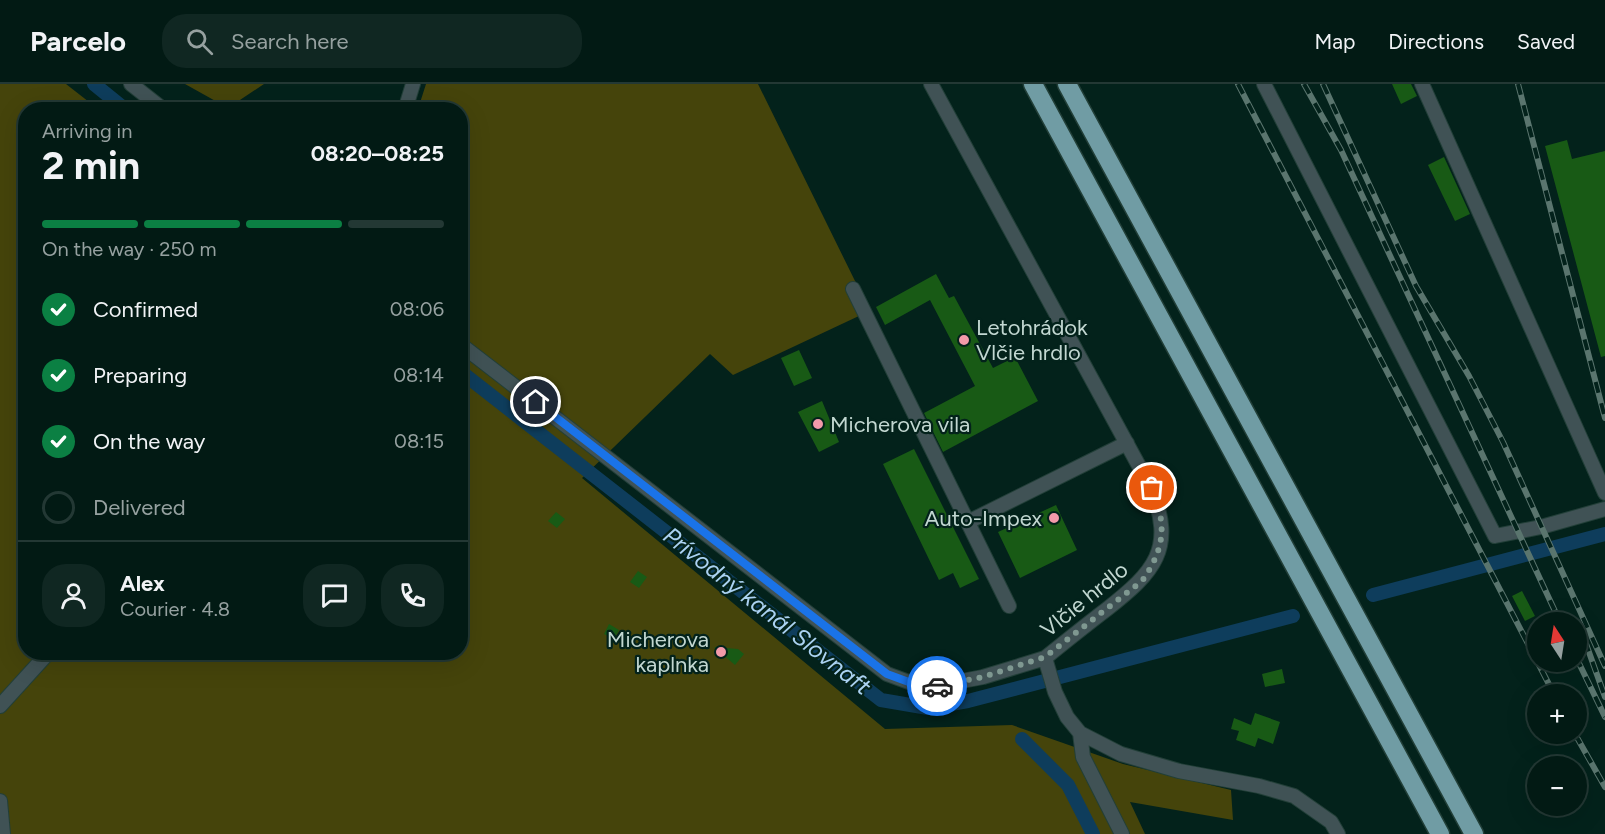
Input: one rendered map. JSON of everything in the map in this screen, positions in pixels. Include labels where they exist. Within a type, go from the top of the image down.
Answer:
[{"type":"highway","points":[[1033,84],[1440,834]]},
{"type":"highway","points":[[1067,84],[1474,834]]},
{"type":"street","points":[[131,84],[154,102]]},
{"type":"street","points":[[407,102],[413,84]]},
{"type":"street","name":"Vlčie hrdlo","points":[[931,84],[1127,443],[1159,506],[1162,519],[1159,549],[1142,581],[1046,662],[1055,692],[1067,717],[1080,733],[1121,754],[1179,771],[1259,786],[1294,796],[1331,822],[1338,834]]},
{"type":"street","points":[[1263,84],[1495,536],[1541,527],[1605,509]]},
{"type":"street","points":[[1422,84],[1605,493]]},
{"type":"street","points":[[853,290],[1009,606]]},
{"type":"street","points":[[468,350],[887,674],[925,688],[1046,662]]},
{"type":"street","points":[[968,522],[1127,443]]},
{"type":"street","points":[[0,706],[42,660]]},
{"type":"street","points":[[1080,733],[1083,757],[1122,834]]},
{"type":"street","points":[[0,801],[3,834]]},
{"type":"shaded area","points":[[0,84],[66,84],[89,102],[18,102],[18,660],[468,660],[468,102],[420,102],[426,84],[758,84],[858,287],[861,315],[733,375],[710,354],[582,478],[885,729],[1012,725],[1123,764],[1231,790],[1233,820],[1130,802],[1145,834],[0,834]]},
{"type":"shaded area","points":[[185,84],[264,84],[237,102],[217,102]]},
{"type":"building","points":[[1392,84],[1411,84],[1417,96],[1401,104]]},
{"type":"building","points":[[1567,140],[1572,159],[1605,151],[1605,356],[1601,357],[1545,146]]},
{"type":"building","points":[[1444,157],[1470,214],[1455,221],[1428,165]]},
{"type":"building","points":[[936,274],[949,298],[954,296],[993,368],[1015,357],[1038,401],[943,452],[924,413],[975,386],[930,300],[885,325],[876,307]]},
{"type":"building","points":[[799,350],[812,378],[794,386],[781,358]]},
{"type":"building","name":"Micherova vila","points":[[822,401],[839,442],[819,452],[798,412]]},
{"type":"building","points":[[914,449],[979,579],[960,588],[953,573],[939,580],[883,464]]},
{"type":"building","points":[[1056,505],[1077,550],[1020,578],[998,532]]},
{"type":"building","points":[[556,512],[565,519],[557,528],[548,521]]},
{"type":"building","points":[[638,571],[647,577],[639,588],[630,582]]},
{"type":"building","points":[[1522,591],[1533,612],[1527,612],[1527,620],[1525,621],[1512,596]]},
{"type":"building","points":[[609,624],[619,630],[614,639],[604,634]]},
{"type":"building","points":[[714,647],[738,649],[744,654],[735,665]]},
{"type":"building","points":[[1282,669],[1285,683],[1265,687],[1262,674]]},
{"type":"building","points":[[1255,713],[1280,722],[1273,744],[1258,738],[1255,747],[1236,740],[1239,731],[1231,729],[1234,718],[1251,725]]},
{"type":"waterway","name":"Prívodný kanál Slovnaft","points":[[94,84],[116,102]]},
{"type":"waterway","name":"Prívodný kanál Slovnaft","points":[[468,377],[881,700],[928,708],[968,701],[1293,616]]},
{"type":"waterway","name":"Prívodný kanál Slovnaft","points":[[1373,595],[1605,534]]},
{"type":"waterway","points":[[1022,739],[1068,785],[1093,834]]},
{"type":"railway","points":[[1238,84],[1549,684]]},
{"type":"railway","points":[[1304,84],[1341,150],[1555,612]]},
{"type":"railway","points":[[1323,84],[1416,286],[1469,376],[1503,442],[1605,666]]},
{"type":"railway","points":[[1518,84],[1605,418]]},
{"type":"railway","points":[[1587,647],[1605,697]]},
{"type":"railway","points":[[1583,672],[1605,717]]},
{"type":"railway","points":[[1581,744],[1605,787]]},
{"type":"way so far","points":[[937,686],[983,677],[1045,657],[1142,581],[1159,549],[1162,536],[1162,519],[1152,488]]},
{"type":"place","name":"Letohrádok Vlčie hrdlo","points":[[964,340]]},
{"type":"place","name":"Micherova vila","points":[[818,424]]},
{"type":"place","name":"Auto-Impex","points":[[1054,518]]},
{"type":"place","name":"Micherova kaplnka","points":[[721,652]]},
{"type":"route","points":[[536,402],[887,674],[925,688],[937,686]]}]
